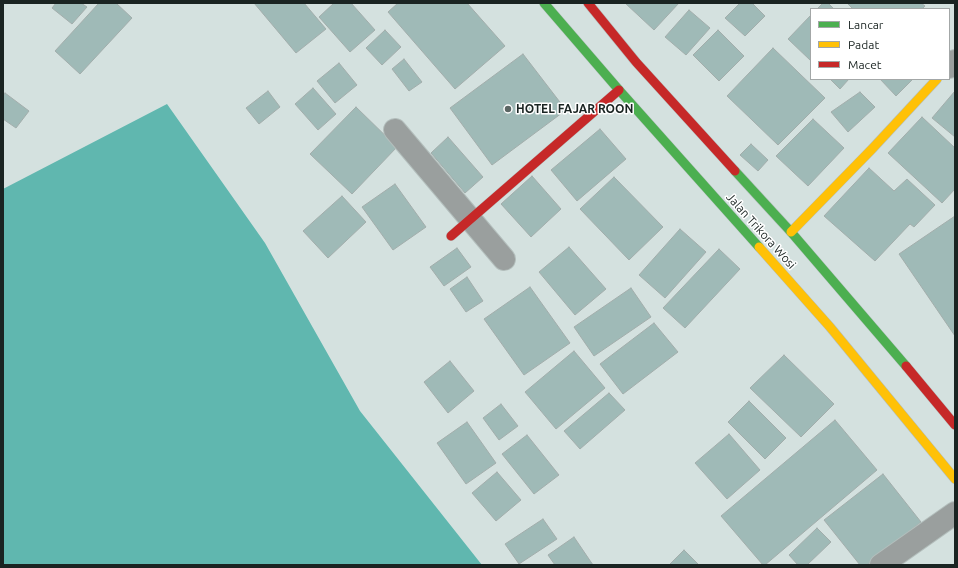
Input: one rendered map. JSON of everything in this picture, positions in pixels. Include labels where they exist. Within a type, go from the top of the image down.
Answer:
[{"type":"main road","name":"Jalan Trikora Wosi","points":[[544,3],[579,39],[619,90],[830,327],[955,479]]},
{"type":"main road","name":"Jalan Trikora Wosi","points":[[588,3],[599,22],[791,232],[936,400],[955,425]]},
{"type":"main road","points":[[791,232],[872,149],[936,80]]},
{"type":"main road","points":[[451,236],[619,90]]},
{"type":"street","points":[[395,130],[504,259]]},
{"type":"street","points":[[881,565],[955,514]]},
{"type":"water","points":[[167,104],[265,243],[360,411],[482,565],[3,565],[3,189]]},
{"type":"building","points":[[56,3],[81,3],[87,7],[72,24],[52,8]]},
{"type":"building","points":[[99,3],[116,3],[132,18],[80,74],[55,51]]},
{"type":"building","points":[[254,3],[304,3],[326,29],[296,53]]},
{"type":"building","points":[[334,3],[351,3],[375,30],[350,52],[319,17]]},
{"type":"building","points":[[398,3],[467,3],[505,46],[455,89],[388,12]]},
{"type":"building","points":[[625,3],[679,3],[654,30]]},
{"type":"building","points":[[740,3],[752,3],[765,16],[745,36],[725,18]]},
{"type":"building","points":[[823,3],[828,3],[833,8],[818,8]]},
{"type":"building","points":[[847,3],[921,3],[925,6],[923,8],[852,8]]},
{"type":"building","points":[[689,10],[710,28],[686,55],[665,37]]},
{"type":"building","points":[[810,16],[810,60],[788,39]]},
{"type":"building","points":[[385,30],[401,47],[382,65],[366,48]]},
{"type":"building","points":[[718,30],[744,56],[719,81],[693,55]]},
{"type":"building","points":[[773,48],[825,98],[778,145],[727,96]]},
{"type":"building","name":"HOTEL FAJAR ROON","points":[[523,54],[566,110],[492,165],[450,108]]},
{"type":"building","points":[[404,59],[422,82],[409,91],[392,69]]},
{"type":"building","points":[[339,63],[357,85],[335,103],[317,81]]},
{"type":"building","points":[[831,80],[848,80],[840,89]]},
{"type":"building","points":[[881,80],[912,80],[896,96]]},
{"type":"building","points":[[313,88],[336,114],[318,130],[295,104]]},
{"type":"building","points":[[268,91],[280,107],[259,124],[246,108]]},
{"type":"building","points":[[955,91],[955,137],[932,118]]},
{"type":"building","points":[[860,92],[875,107],[848,132],[831,112]]},
{"type":"building","points":[[5,93],[29,111],[16,128],[3,119],[3,96]]},
{"type":"building","points":[[356,107],[397,147],[352,194],[310,154]]},
{"type":"building","points":[[922,117],[955,148],[955,189],[942,203],[888,153]]},
{"type":"building","points":[[813,119],[844,148],[808,186],[776,156]]},
{"type":"building","points":[[600,129],[626,159],[577,201],[551,170]]},
{"type":"building","points":[[448,137],[483,177],[465,193],[431,153]]},
{"type":"building","points":[[751,144],[768,160],[758,171],[740,155]]},
{"type":"building","points":[[869,168],[894,191],[907,179],[935,205],[914,227],[910,224],[875,261],[824,216]]},
{"type":"building","points":[[532,176],[561,209],[531,237],[501,204]]},
{"type":"building","points":[[614,177],[663,227],[629,260],[580,209]]},
{"type":"building","points":[[395,184],[426,227],[393,250],[362,207]]},
{"type":"building","points":[[342,196],[366,222],[328,258],[303,231]]},
{"type":"building","points":[[955,216],[955,336],[899,254]]},
{"type":"building","points":[[680,229],[706,252],[665,298],[639,275]]},
{"type":"building","points":[[569,247],[606,289],[575,315],[539,272]]},
{"type":"building","points":[[457,248],[471,267],[444,286],[430,267]]},
{"type":"building","points":[[719,249],[740,269],[685,328],[663,308]]},
{"type":"building","points":[[467,277],[483,301],[466,312],[450,289]]},
{"type":"building","points":[[530,287],[570,343],[524,375],[484,319]]},
{"type":"building","points":[[631,288],[651,317],[594,356],[574,327]]},
{"type":"building","points":[[654,323],[678,352],[623,394],[600,364]]},
{"type":"building","points":[[574,351],[605,388],[556,429],[525,392]]},
{"type":"building","points":[[784,355],[834,404],[801,437],[750,388]]},
{"type":"building","points":[[450,361],[474,391],[448,413],[424,382]]},
{"type":"building","points":[[609,393],[625,410],[580,449],[564,431]]},
{"type":"building","points":[[749,401],[786,438],[765,459],[728,422]]},
{"type":"building","points":[[501,404],[518,426],[499,440],[483,418]]},
{"type":"building","points":[[835,420],[877,470],[765,565],[763,565],[721,516]]},
{"type":"building","points":[[467,422],[496,463],[466,484],[437,443]]},
{"type":"building","points":[[729,434],[760,470],[727,499],[695,463]]},
{"type":"building","points":[[527,435],[559,475],[534,494],[502,454]]},
{"type":"building","points":[[497,472],[521,500],[496,521],[472,493]]},
{"type":"building","points":[[883,474],[921,522],[867,565],[860,565],[824,520]]},
{"type":"building","points":[[543,519],[557,539],[519,564],[505,544]]},
{"type":"building","points":[[817,528],[831,542],[807,565],[798,565],[789,555]]},
{"type":"building","points":[[574,537],[593,565],[555,565],[548,555]]},
{"type":"building","points":[[684,550],[699,565],[669,565]]},
{"type":"traffic: fast","points":[[544,3],[619,90],[759,247]]},
{"type":"traffic: fast","points":[[735,171],[791,232],[906,366]]},
{"type":"traffic: slow","points":[[791,232],[872,149],[936,80]]},
{"type":"traffic: slow","points":[[759,247],[830,327],[955,479]]},
{"type":"traffic: jam","points":[[588,3],[636,62],[735,171]]},
{"type":"traffic: jam","points":[[451,236],[619,90]]},
{"type":"traffic: jam","points":[[906,366],[955,425]]},
{"type":"place","name":"HOTEL FAJAR ROON","points":[[508,109]]}]
